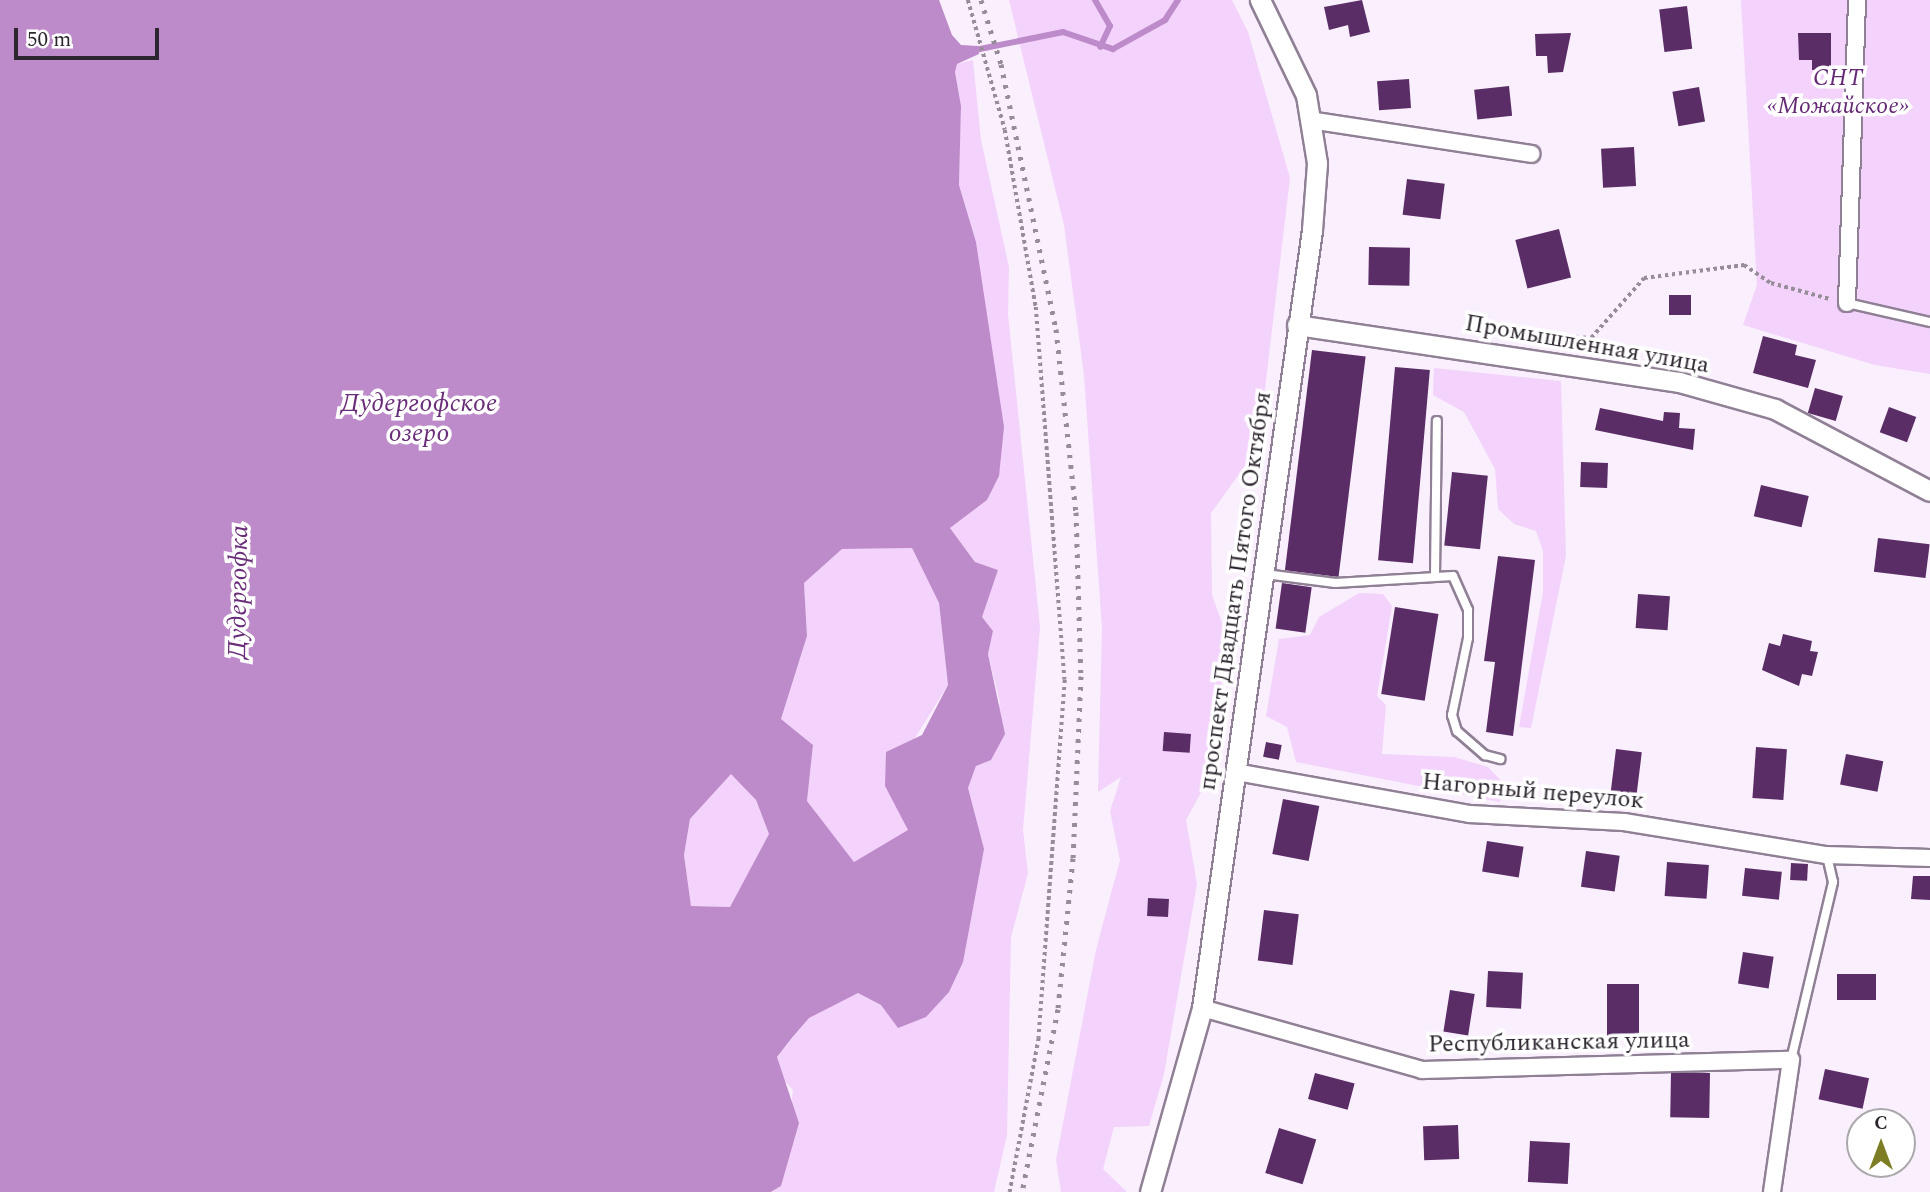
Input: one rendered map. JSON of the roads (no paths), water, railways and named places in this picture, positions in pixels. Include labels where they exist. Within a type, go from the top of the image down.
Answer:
[{"type":"street","name":"проспект Двадцать Пятого Октября","points":[[1150,1192],[1202,1008],[1265,574],[1317,163],[1310,120],[1290,55],[1260,0]]},
{"type":"street","points":[[1847,303],[1857,0]]},
{"type":"street","points":[[1310,120],[1531,155]]},
{"type":"street","name":"Промышленная улица","points":[[1297,325],[1679,382],[1775,409],[1930,491]]},
{"type":"street","name":"Нагорный переулок","points":[[1236,772],[1470,814],[1624,822],[1826,855],[1930,858]]},
{"type":"street","name":"Республиканская улица","points":[[1202,1008],[1422,1070],[1791,1060]]},
{"type":"street","points":[[1772,1192],[1791,1060]]},
{"type":"lane","points":[[1847,303],[1930,322]]},
{"type":"lane","points":[[1435,575],[1437,421]]},
{"type":"lane","points":[[1265,574],[1335,583],[1452,576],[1468,610],[1465,666],[1453,697],[1457,731],[1485,755],[1500,758]]},
{"type":"lane","points":[[1791,1060],[1833,882],[1826,855]]},
{"type":"water","name":"Дудергофское озеро","points":[[0,0],[939,0],[952,35],[961,45],[978,46],[979,54],[957,64],[955,72],[961,106],[959,185],[976,242],[1004,427],[999,476],[987,500],[950,528],[975,562],[998,570],[982,617],[993,631],[988,654],[1005,734],[991,760],[976,766],[968,788],[984,849],[963,962],[949,992],[926,1017],[898,1028],[881,1005],[858,993],[809,1018],[777,1057],[799,1123],[781,1186],[771,1192],[0,1192]],"holes":[[[912,548],[939,603],[948,685],[922,735],[886,752],[885,786],[908,830],[854,862],[807,801],[813,745],[781,719],[807,636],[804,583],[842,549]],[[731,774],[756,800],[769,834],[730,907],[691,906],[684,855],[690,819]]]},
{"type":"waterway","points":[[1095,0],[1110,26],[1100,47]]},
{"type":"waterway","points":[[970,51],[1063,32],[1113,49],[1165,20],[1178,0]]},
{"type":"railway","points":[[981,0],[1001,64],[1056,329],[1076,512],[1081,676],[1073,858],[1058,1009],[1022,1192]]},
{"type":"park label","name":"СНТ «Можайское»","points":[[1838,93]]},
{"type":"water label","name":"Дудергофка","points":[[239,592]]}]
